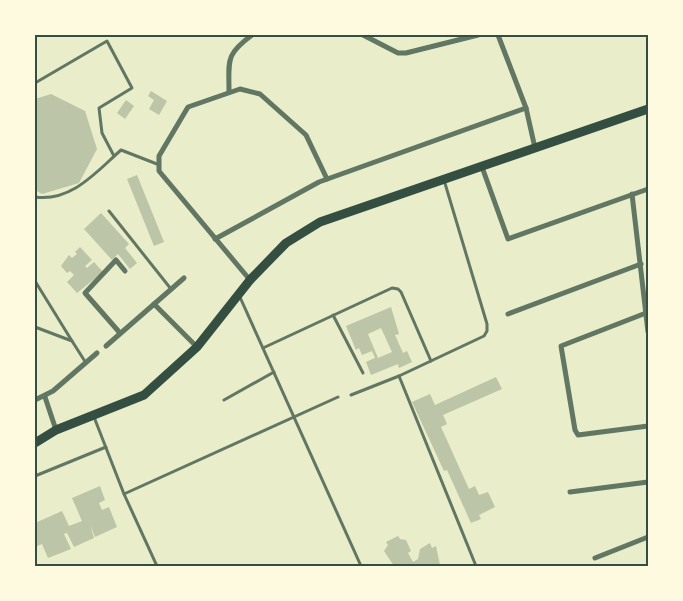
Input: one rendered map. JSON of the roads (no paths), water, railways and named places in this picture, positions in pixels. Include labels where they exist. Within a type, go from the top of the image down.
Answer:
[{"type":"main road","points":[[35,443],[56,430],[144,395],[197,347],[250,280],[286,243],[320,222],[648,109]]},
{"type":"street","points":[[230,92],[230,61],[232,52],[252,35]]},
{"type":"street","points":[[363,35],[398,53],[406,53],[478,35]]},
{"type":"street","points":[[498,35],[526,108],[535,149]]},
{"type":"street","points":[[250,280],[159,171],[157,164],[158,156],[188,107],[240,89],[260,94],[306,135],[326,179]]},
{"type":"street","points":[[215,238],[326,179],[526,108]]},
{"type":"street","points":[[482,167],[508,239],[648,189]]},
{"type":"street","points":[[632,194],[648,332]]},
{"type":"street","points":[[120,333],[84,293],[116,260],[125,271]]},
{"type":"street","points":[[508,314],[641,264]]},
{"type":"street","points":[[106,346],[184,278]]},
{"type":"street","points":[[154,304],[197,347]]},
{"type":"street","points":[[646,313],[564,343],[561,346],[575,430],[578,434],[648,426]]},
{"type":"street","points":[[35,400],[45,397],[97,353]]},
{"type":"street","points":[[45,397],[56,430]]},
{"type":"street","points":[[570,492],[648,482]]},
{"type":"street","points":[[595,558],[648,537]]},
{"type":"lane","points":[[35,83],[107,41],[132,88],[99,108],[102,133],[114,156]]},
{"type":"lane","points":[[35,197],[43,198],[72,190],[90,180],[121,150],[157,164]]},
{"type":"lane","points":[[351,395],[431,361],[484,336],[487,331],[487,324],[444,180]]},
{"type":"lane","points":[[109,212],[171,289]]},
{"type":"lane","points":[[35,281],[86,363]]},
{"type":"lane","points":[[263,348],[384,291],[398,289],[431,361]]},
{"type":"lane","points":[[239,294],[362,566]]},
{"type":"lane","points":[[333,315],[363,373]]},
{"type":"lane","points":[[35,327],[72,341]]},
{"type":"lane","points":[[224,400],[274,372]]},
{"type":"lane","points":[[399,376],[476,566]]},
{"type":"lane","points":[[124,494],[338,397]]},
{"type":"lane","points":[[94,415],[124,494],[157,566]]},
{"type":"lane","points":[[35,476],[106,447]]}]
